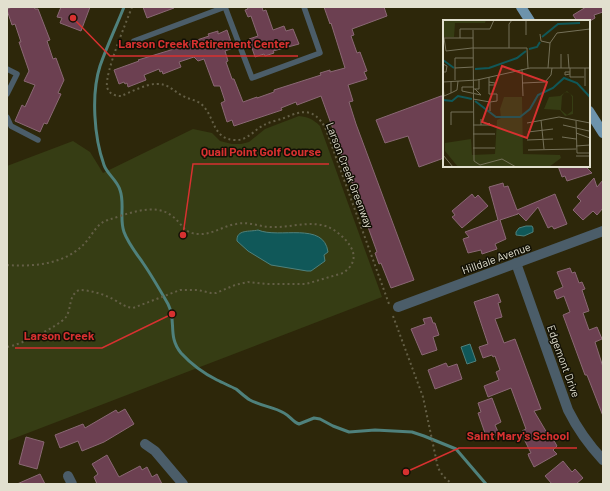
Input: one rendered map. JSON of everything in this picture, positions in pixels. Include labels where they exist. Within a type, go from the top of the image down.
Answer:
[{"type":"main road","points":[[521,7],[529,20]]},
{"type":"main road","points":[[590,113],[603,133]]},
{"type":"street","name":"Hilldale Avenue","points":[[398,307],[603,232]]},
{"type":"street","name":"Edgemont Drive","points":[[516,263],[568,410],[589,446],[603,460]]},
{"type":"street","points":[[145,444],[155,451],[183,484]]},
{"type":"lane","points":[[134,41],[225,7],[252,78],[320,52],[304,7]]},
{"type":"lane","points":[[7,68],[17,74],[7,94]]},
{"type":"lane","points":[[7,117],[11,126],[38,140]]},
{"type":"path","name":"Larson Creek Greenway","points":[[132,7],[108,78],[107,88],[115,96],[121,96],[154,84],[164,84],[182,96],[200,102],[205,108],[215,129],[224,137],[236,141],[248,138],[264,125],[300,112],[307,112],[314,115],[325,127],[423,397],[438,468],[443,476],[452,484]]},
{"type":"path","points":[[7,265],[21,266],[51,262],[68,256],[81,247],[101,223],[131,213],[150,210],[166,212],[172,216],[186,231],[198,234],[207,234],[238,223],[254,223],[276,227],[303,224],[320,225],[339,234],[350,245],[353,251],[352,263],[348,269],[306,284],[267,284],[248,282],[216,292],[190,289],[172,293],[133,308],[127,307],[108,296],[79,290],[72,296],[67,314],[60,323],[40,334],[14,345],[7,346]]},
{"type":"green space","points":[[299,116],[310,119],[320,126],[382,297],[7,441],[7,166],[73,141],[90,152],[103,173],[193,129],[212,133],[220,141],[232,144],[241,144],[249,142],[265,129]]},
{"type":"water","points":[[532,226],[533,232],[524,236],[516,235],[519,228]]},
{"type":"water","points":[[258,230],[277,233],[310,234],[318,237],[325,243],[328,252],[324,255],[325,261],[311,271],[271,265],[248,251],[237,241],[239,234]]},
{"type":"water","points":[[470,344],[476,361],[467,364],[461,347]]},
{"type":"building","points":[[12,7],[34,7],[35,9],[38,9],[50,40],[47,41],[53,59],[56,58],[64,80],[58,93],[61,94],[47,124],[44,123],[40,132],[15,121],[22,105],[25,107],[35,85],[24,81],[29,71],[19,42],[21,42],[15,24],[12,25],[7,10]]},
{"type":"building","points":[[61,7],[90,7],[81,31],[60,23],[62,18],[57,17]]},
{"type":"building","points":[[143,7],[173,7],[174,8],[147,18]]},
{"type":"building","points":[[247,7],[262,7],[263,11],[266,10],[273,30],[284,26],[286,31],[293,29],[299,44],[273,51],[274,53],[265,56],[264,54],[255,57],[249,39],[258,36],[251,16],[248,17],[245,10],[248,9]]},
{"type":"building","points":[[324,7],[384,7],[387,16],[352,29],[354,35],[351,36],[357,53],[360,52],[367,71],[364,72],[367,79],[348,85],[353,101],[349,102],[356,124],[414,280],[391,288],[381,263],[379,264],[375,253],[377,252],[369,227],[321,96],[297,105],[296,102],[281,108],[282,110],[234,126],[232,120],[227,122],[221,103],[225,101],[220,86],[214,86],[204,59],[198,61],[194,57],[179,62],[181,67],[163,74],[159,69],[144,75],[146,80],[128,87],[127,83],[125,84],[124,82],[119,84],[114,70],[139,61],[138,60],[174,49],[173,47],[209,36],[208,34],[218,31],[218,34],[227,30],[233,48],[225,51],[228,61],[226,62],[232,79],[234,79],[243,102],[257,98],[274,92],[274,90],[321,75],[320,73],[345,68],[331,23],[330,24]]},
{"type":"building","points":[[586,7],[603,7],[603,12],[594,15],[595,18],[590,21],[576,20],[573,15]]},
{"type":"building","points":[[443,96],[443,158],[419,167],[408,136],[385,143],[376,120]]},
{"type":"building","points":[[558,167],[586,167],[592,173],[567,181],[565,176],[562,177]]},
{"type":"building","points":[[594,178],[597,187],[603,180],[603,208],[597,215],[593,211],[583,220],[573,210],[581,201],[577,197]]},
{"type":"building","points":[[503,183],[504,187],[508,186],[517,210],[555,194],[567,224],[554,229],[552,226],[548,228],[538,207],[526,221],[518,213],[500,220],[506,239],[495,244],[497,249],[482,254],[481,250],[468,253],[463,239],[469,237],[465,232],[498,220],[489,187]]},
{"type":"building","points":[[472,194],[475,198],[478,195],[488,206],[462,228],[452,217],[455,215],[452,211]]},
{"type":"building","points":[[570,268],[572,273],[575,272],[579,283],[582,282],[585,289],[582,290],[589,311],[583,313],[589,330],[597,327],[602,339],[595,342],[603,367],[603,416],[587,375],[585,375],[563,315],[570,312],[564,296],[557,299],[554,291],[563,287],[557,272]]},
{"type":"building","points":[[498,294],[501,302],[498,303],[502,317],[495,319],[504,343],[515,339],[541,409],[534,411],[550,438],[552,437],[557,446],[553,450],[557,454],[534,467],[528,454],[531,453],[521,433],[526,429],[511,388],[488,397],[484,386],[499,380],[496,372],[500,370],[495,356],[493,357],[492,355],[483,358],[479,347],[488,344],[474,302]]},
{"type":"building","points":[[431,317],[433,323],[435,323],[439,335],[433,337],[437,350],[422,355],[411,329],[425,324],[423,319]]},
{"type":"building","points":[[446,363],[448,367],[457,364],[462,379],[435,389],[428,370]]},
{"type":"building","points":[[492,398],[501,422],[495,425],[499,434],[487,439],[478,413],[481,412],[478,403]]},
{"type":"building","points":[[125,409],[134,424],[104,442],[82,451],[78,441],[60,448],[55,435],[83,424],[85,428],[116,410],[118,413]]},
{"type":"building","points":[[26,437],[44,442],[37,469],[19,464]]},
{"type":"building","points":[[107,455],[119,477],[140,466],[142,470],[147,467],[152,477],[157,474],[162,484],[97,484],[94,477],[98,474],[92,464]]},
{"type":"building","points":[[563,461],[572,472],[575,469],[583,478],[576,484],[552,484],[545,476]]},
{"type":"building","points":[[40,474],[45,484],[17,484]]},
{"type":"waterway","points":[[124,7],[97,77],[95,89],[95,116],[98,142],[105,168],[117,183],[120,190],[124,232],[171,310],[174,341],[181,353],[207,375],[236,389],[250,400],[284,413],[299,424],[314,418],[320,419],[349,432],[375,430],[412,432],[456,449],[486,484]]},
{"type":"place","name":"Larson Creek Retirement Center","points":[[73,18]]},
{"type":"place","name":"Quail Point Golf Course","points":[[183,235]]},
{"type":"place","name":"Larson Creek","points":[[172,314]]},
{"type":"place","name":"Saint Mary's School","points":[[406,472]]}]
